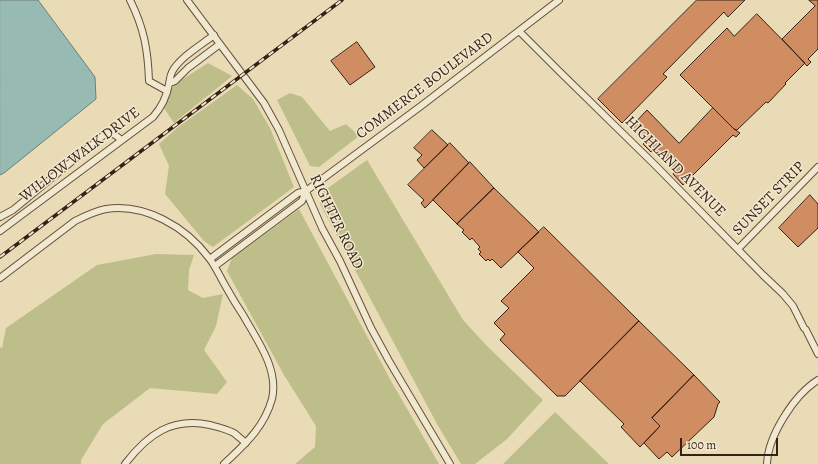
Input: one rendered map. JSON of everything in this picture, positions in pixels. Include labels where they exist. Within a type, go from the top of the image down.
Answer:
[{"type":"street","points":[[130,0],[143,29],[149,57],[150,81],[167,91]]},
{"type":"street","name":"RIGHTER ROAD","points":[[187,0],[264,103],[279,130],[322,228],[340,261],[371,328],[450,464]]},
{"type":"street","name":"COMMERCE BOULEVARD","points":[[210,259],[298,194],[306,191],[559,0]]},
{"type":"street","name":"HIGHLAND AVENUE","points":[[519,31],[787,298],[793,306],[818,354]]},
{"type":"street","name":"WILLOW WALK DRIVE","points":[[0,231],[153,117],[160,109],[174,68],[184,58],[214,35]]},
{"type":"street","points":[[170,83],[175,81],[188,68],[220,44]]},
{"type":"street","points":[[0,217],[19,205],[105,134],[112,133],[117,135],[121,140]]},
{"type":"street","name":"SUNSET STRIP","points":[[738,249],[818,167]]},
{"type":"street","name":"COMMERCE BOULEVARD","points":[[215,266],[302,201],[306,191]]},
{"type":"street","points":[[0,278],[75,221],[87,215],[112,209],[139,211],[149,214],[168,222],[187,235],[204,252],[215,266],[265,354],[270,369],[273,386],[272,398],[261,425],[246,443],[224,464]]},
{"type":"street","points":[[767,464],[770,445],[786,413],[798,397],[818,380]]},
{"type":"street","points":[[125,464],[150,437],[169,426],[179,423],[202,423],[219,427],[234,433],[246,443]]},
{"type":"green space","points":[[208,63],[232,76],[174,123],[162,105],[175,84]]},
{"type":"green space","points":[[237,85],[253,99],[270,128],[294,187],[213,247],[204,241],[165,194],[169,166],[159,144],[177,128]]},
{"type":"green space","points":[[290,93],[302,97],[330,131],[346,124],[359,136],[319,167],[310,166],[277,100]]},
{"type":"green space","points":[[367,160],[463,320],[487,346],[543,400],[507,439],[475,464],[461,464],[437,424],[320,204],[321,193]]},
{"type":"green space","points":[[299,209],[391,381],[439,464],[295,464],[315,447],[316,426],[284,375],[227,271],[232,258]]},
{"type":"green space","points":[[156,254],[194,255],[189,270],[188,290],[203,298],[223,294],[216,326],[204,350],[227,382],[217,394],[150,388],[103,424],[81,460],[81,464],[0,464],[0,347],[2,348],[6,328],[97,265]]},
{"type":"green space","points":[[555,412],[609,464],[503,464]]},
{"type":"water","points":[[0,0],[38,0],[95,77],[96,99],[0,175]]},
{"type":"building","points":[[697,0],[745,0],[728,17],[724,12],[663,74],[667,77],[622,123],[598,99]]},
{"type":"building","points":[[809,0],[818,0],[818,49],[808,59],[811,62],[807,66],[782,39],[815,6]]},
{"type":"building","points":[[757,14],[805,63],[768,103],[766,102],[737,130],[734,129],[680,75],[727,28],[734,36]]},
{"type":"building","points":[[357,42],[375,67],[350,85],[331,61]]},
{"type":"building","points":[[713,108],[740,133],[736,137],[733,135],[683,185],[673,174],[675,171],[654,150],[651,152],[643,144],[645,142],[631,127],[647,110],[679,143]]},
{"type":"building","points":[[432,130],[448,145],[424,168],[417,160],[422,155],[414,148]]},
{"type":"building","points":[[450,143],[469,163],[425,208],[421,203],[424,200],[408,185]]},
{"type":"building","points":[[470,162],[494,188],[457,224],[433,200]]},
{"type":"building","points":[[494,188],[539,232],[501,268],[492,259],[490,261],[488,259],[486,261],[479,254],[481,252],[478,249],[480,247],[472,238],[470,240],[462,232],[464,230],[457,224]]},
{"type":"building","points":[[810,195],[818,204],[818,228],[798,247],[779,228]]},
{"type":"building","points":[[544,227],[639,321],[565,396],[557,396],[500,340],[505,334],[494,323],[509,308],[501,301],[534,268],[518,252]]},
{"type":"building","points":[[639,321],[694,375],[652,418],[660,426],[640,447],[621,427],[624,424],[580,381]]},
{"type":"building","points":[[694,375],[720,402],[714,417],[672,457],[667,452],[659,459],[644,443],[660,426],[652,418]]},
{"type":"railway","points":[[0,257],[342,0]]}]
